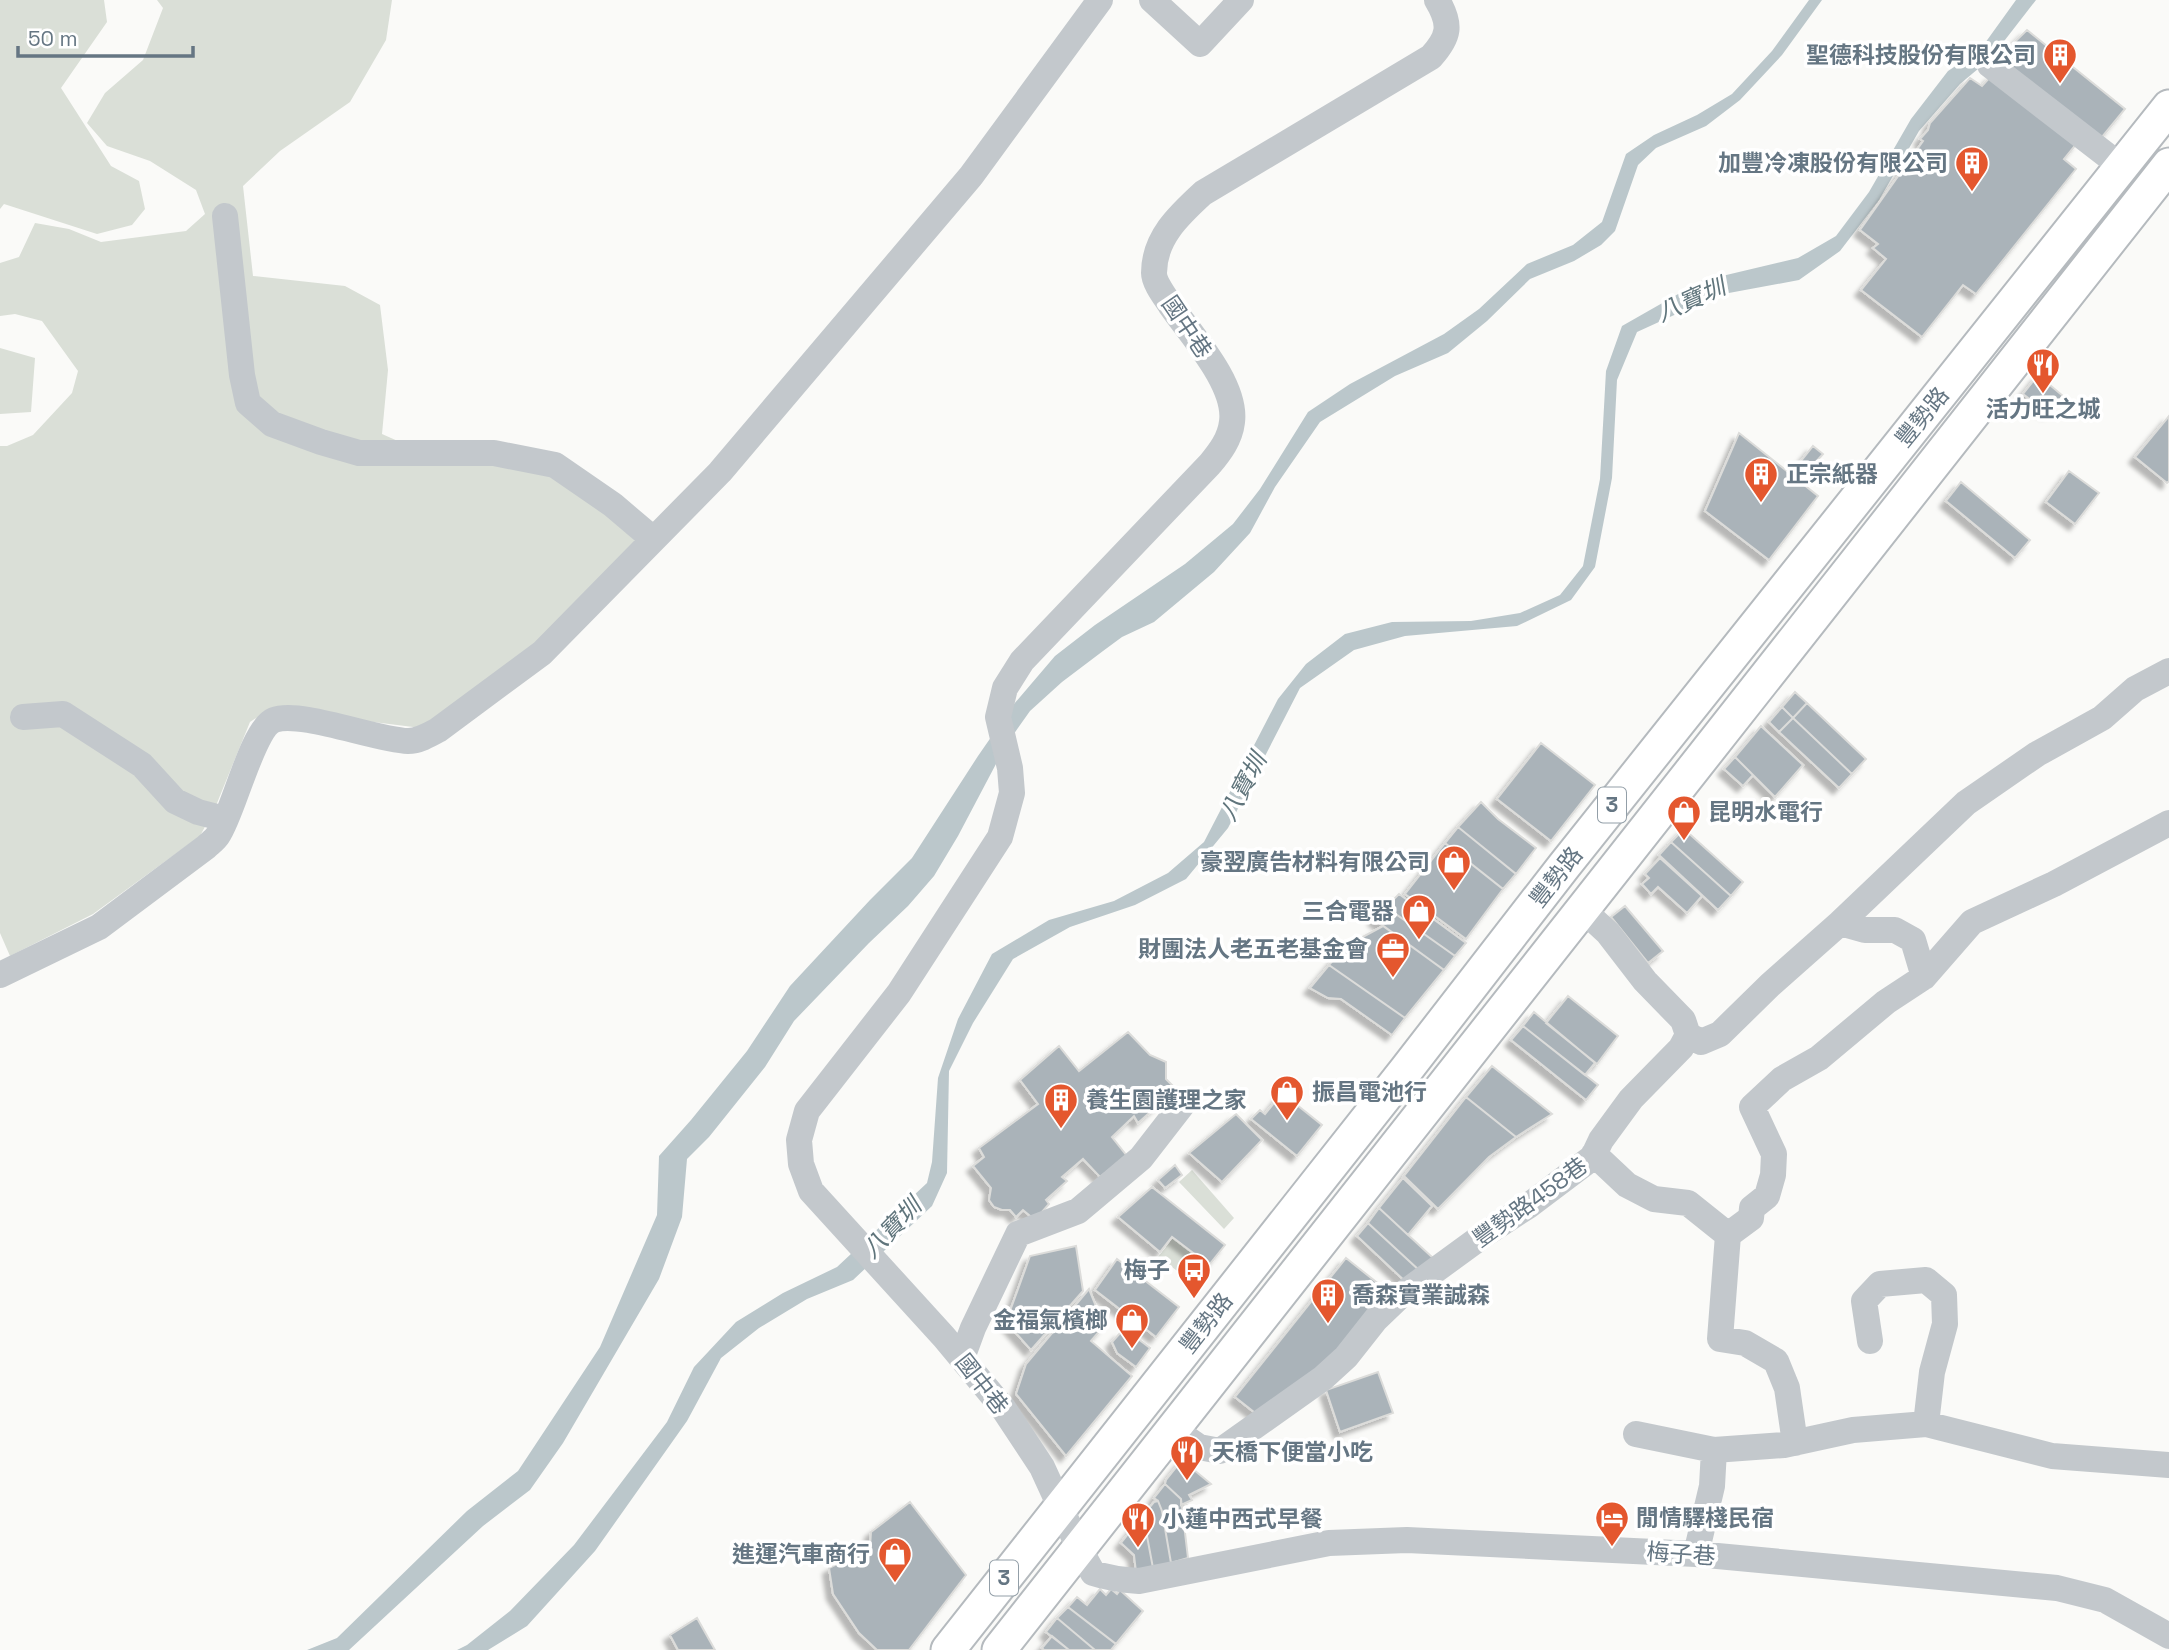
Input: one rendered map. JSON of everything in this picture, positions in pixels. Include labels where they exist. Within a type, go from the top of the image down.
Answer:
[{"type":"main road","name":"豐勢路","points":[[948,1650],[1564,866],[2169,107]]},
{"type":"main road","name":"豐勢路","points":[[999,1650],[2169,165]]},
{"type":"street","points":[[0,975],[99,927],[206,847],[218,835],[264,728],[274,720],[305,720],[409,741],[438,730],[542,653],[720,472],[971,176],[1100,0]]},
{"type":"street","points":[[1152,0],[1200,44],[1241,0]]},
{"type":"street","name":"國中巷","points":[[1079,1548],[1042,1467],[1003,1408],[962,1358],[811,1191],[801,1164],[799,1140],[807,1111],[899,993],[1000,837],[1012,793],[1010,768],[998,718],[1005,688],[1022,661],[1210,464],[1224,446],[1232,422],[1231,399],[1221,377],[1154,276],[1160,245],[1176,218],[1203,194],[1431,57],[1443,44],[1447,29],[1443,10],[1437,0]]},
{"type":"street","points":[[1990,65],[2122,166]]},
{"type":"street","points":[[225,216],[242,375],[248,403],[272,424],[359,453],[494,453],[555,465],[613,505],[653,539]]},
{"type":"street","points":[[1583,909],[1608,933],[1644,981],[1683,1020],[1688,1035],[1701,1042],[1720,1034],[1966,803],[2037,754],[2102,718],[2135,689],[2169,671]]},
{"type":"street","points":[[23,717],[63,714],[142,765],[175,801],[198,812],[225,819]]},
{"type":"street","points":[[1795,1443],[1787,1388],[1776,1361],[1745,1343],[1720,1339],[1728,1235],[1751,1218],[1752,1208],[1768,1196],[1773,1175],[1774,1154],[1752,1107],[1782,1079],[1819,1058],[1886,1002],[1924,977],[1972,922],[2054,884],[2169,823]]},
{"type":"street","points":[[1840,923],[1865,930],[1895,930],[1913,940],[1924,977]]},
{"type":"street","name":"豐勢路458巷","points":[[1173,1429],[1199,1447],[1228,1452],[1323,1378],[1346,1357],[1376,1319],[1400,1296],[1593,1157],[1601,1140],[1630,1098],[1681,1048],[1688,1035]]},
{"type":"street","points":[[962,1358],[973,1328],[1018,1234],[1078,1211],[1141,1158],[1186,1100]]},
{"type":"street","points":[[1594,1154],[1627,1185],[1654,1199],[1688,1203],[1728,1235]]},
{"type":"street","points":[[1870,1341],[1864,1301],[1881,1284],[1926,1280],[1944,1295],[1945,1324],[1932,1372],[1926,1424]]},
{"type":"street","points":[[1636,1434],[1714,1450],[1795,1443],[1853,1430],[1926,1424],[2052,1456],[2169,1465]]},
{"type":"street","points":[[1696,1554],[1712,1486],[1714,1450]]},
{"type":"street","name":"梅子巷","points":[[1079,1548],[1093,1573],[1112,1579],[1139,1581],[1329,1542],[1407,1539],[1696,1554],[2057,1588],[2105,1601],[2164,1636]]},
{"type":"shaded area","points":[[0,0],[104,0],[107,22],[61,88],[111,166],[139,181],[145,209],[132,225],[97,234],[4,204],[0,209]]},
{"type":"shaded area","points":[[157,0],[392,0],[386,40],[350,102],[280,151],[243,186],[253,276],[345,286],[380,305],[388,370],[382,434],[409,446],[565,479],[636,541],[536,643],[421,728],[270,709],[250,722],[215,808],[200,836],[93,914],[10,956],[0,933],[0,446],[7,446],[33,435],[72,393],[78,371],[42,321],[15,314],[0,316],[0,263],[19,257],[35,223],[69,229],[101,242],[186,231],[205,214],[196,190],[150,161],[107,146],[87,123],[105,93],[143,60],[163,8]]},
{"type":"shaded area","points":[[0,348],[35,358],[31,412],[0,414]]},
{"type":"shaded area","points":[[1192,1170],[1234,1218],[1224,1229],[1179,1182]]},
{"type":"shaded area","points":[[1173,1238],[1201,1260],[1198,1264],[1204,1269],[1194,1283],[1158,1257]]},
{"type":"water","points":[[1809,0],[1822,0],[1782,55],[1740,100],[1706,126],[1656,148],[1638,165],[1615,231],[1601,245],[1574,261],[1530,279],[1487,321],[1448,353],[1395,376],[1320,422],[1275,487],[1250,533],[1214,572],[1154,622],[1122,637],[1103,651],[1030,711],[1006,745],[934,876],[908,906],[794,1021],[765,1067],[709,1137],[687,1159],[682,1217],[659,1279],[563,1443],[530,1490],[483,1526],[349,1650],[307,1650],[337,1638],[467,1511],[518,1471],[600,1347],[657,1215],[659,1156],[747,1051],[790,986],[912,858],[1014,704],[1055,656],[1095,625],[1185,564],[1233,524],[1260,489],[1308,412],[1350,384],[1444,334],[1479,309],[1527,264],[1573,245],[1602,222],[1626,154],[1654,135],[1697,115],[1732,94],[1772,51]]},
{"type":"water","name":"八寶圳","points":[[2016,0],[2036,0],[1991,58],[1960,84],[1919,131],[1879,200],[1840,251],[1799,280],[1718,295],[1637,332],[1617,380],[1612,478],[1595,567],[1571,600],[1517,626],[1405,636],[1354,650],[1300,688],[1228,828],[1186,879],[1135,905],[1070,927],[1013,959],[973,1023],[949,1071],[947,1173],[932,1206],[853,1280],[807,1299],[759,1328],[721,1358],[687,1421],[595,1551],[527,1626],[488,1650],[457,1650],[510,1611],[574,1545],[667,1422],[694,1367],[736,1322],[783,1293],[837,1267],[927,1183],[932,1162],[938,1078],[958,1019],[992,954],[1049,920],[1114,901],[1168,873],[1204,842],[1278,699],[1306,664],[1345,634],[1392,622],[1471,621],[1520,613],[1560,595],[1583,566],[1600,479],[1606,371],[1622,326],[1701,281],[1798,258],[1836,236],[1869,192],[1911,119],[1948,71],[1980,50]]},
{"type":"building","name":"聖德科技股份有限公司","points":[[2027,30],[2125,109],[2098,142],[1995,61]]},
{"type":"building","name":"加豐冷凍股份有限公司","points":[[1992,75],[2078,142],[2064,159],[2076,169],[1976,294],[1963,285],[1922,337],[1861,290],[1886,259],[1873,248],[1878,244],[1860,230],[1923,141],[1920,139],[1930,123],[1970,78],[1982,86]]},
{"type":"building","name":"活力旺之城","points":[[2038,375],[2063,396],[2048,413],[2023,394]]},
{"type":"building","points":[[2169,416],[2169,481],[2167,483],[2135,457]]},
{"type":"building","name":"正宗紙器","points":[[1739,433],[1818,496],[1769,560],[1705,511]]},
{"type":"building","points":[[1813,446],[1823,454],[1806,473],[1797,466]]},
{"type":"building","points":[[2069,471],[2099,493],[2075,524],[2046,502]]},
{"type":"building","points":[[1961,482],[2030,540],[2015,558],[1946,501]]},
{"type":"building","points":[[1795,692],[1807,703],[1793,718],[1782,707]]},
{"type":"building","points":[[1807,703],[1866,759],[1852,774],[1793,718]]},
{"type":"building","points":[[1782,707],[1793,718],[1779,732],[1769,722]]},
{"type":"building","points":[[1793,718],[1852,774],[1839,788],[1779,732]]},
{"type":"building","points":[[1761,726],[1803,765],[1775,797],[1735,757]]},
{"type":"building","points":[[1541,743],[1595,785],[1551,841],[1497,799]]},
{"type":"building","points":[[1735,757],[1753,775],[1743,786],[1724,769]]},
{"type":"building","points":[[1481,802],[1498,819],[1536,848],[1516,874],[1458,827]]},
{"type":"building","points":[[1458,827],[1516,874],[1503,889],[1445,843]]},
{"type":"building","points":[[1684,829],[1743,882],[1731,896],[1671,842]]},
{"type":"building","points":[[1671,842],[1731,896],[1718,910],[1659,855]]},
{"type":"building","name":"豪翌廣告材料有限公司","points":[[1445,843],[1503,889],[1466,939],[1405,894]]},
{"type":"building","points":[[1660,858],[1702,896],[1687,913],[1658,887],[1651,894],[1642,884],[1649,878],[1645,874]]},
{"type":"building","points":[[1399,894],[1466,943],[1455,956],[1386,907]]},
{"type":"building","points":[[1625,906],[1663,951],[1648,963],[1611,917]]},
{"type":"building","name":"三合電器","points":[[1386,907],[1455,956],[1444,970],[1374,919]]},
{"type":"building","name":"財團法人老五老基金會","points":[[1383,926],[1444,970],[1405,1018],[1329,965],[1344,947]]},
{"type":"building","points":[[1329,965],[1405,1018],[1392,1035],[1341,999],[1328,998],[1310,988]]},
{"type":"building","points":[[1568,996],[1618,1036],[1597,1064],[1546,1023]]},
{"type":"building","points":[[1534,1012],[1595,1063],[1585,1075],[1523,1026]]},
{"type":"building","points":[[1523,1026],[1598,1085],[1586,1100],[1511,1040]]},
{"type":"building","name":"養生園護理之家","points":[[1128,1032],[1150,1055],[1166,1062],[1166,1079],[1176,1089],[1138,1123],[1134,1116],[1112,1137],[1127,1156],[1100,1177],[1083,1159],[1062,1177],[1067,1181],[1046,1200],[1049,1204],[1035,1220],[1023,1210],[1016,1217],[1010,1210],[994,1207],[989,1200],[991,1188],[973,1166],[984,1157],[979,1148],[1038,1104],[1020,1080],[1059,1046],[1079,1071]]},
{"type":"building","points":[[1492,1066],[1552,1114],[1516,1137],[1466,1097]]},
{"type":"building","name":"振昌電池行","points":[[1282,1093],[1322,1125],[1297,1156],[1251,1119],[1260,1110],[1265,1114]]},
{"type":"building","points":[[1466,1097],[1516,1137],[1489,1157],[1438,1209],[1404,1176]]},
{"type":"building","points":[[1236,1114],[1262,1140],[1222,1182],[1189,1153]]},
{"type":"building","points":[[1175,1165],[1182,1175],[1165,1188],[1158,1180]]},
{"type":"building","points":[[1403,1178],[1432,1206],[1408,1235],[1379,1208]]},
{"type":"building","points":[[1152,1187],[1225,1245],[1209,1265],[1172,1237],[1160,1252],[1118,1217]]},
{"type":"building","points":[[1379,1208],[1433,1258],[1420,1271],[1368,1223]]},
{"type":"building","points":[[1368,1223],[1420,1271],[1408,1284],[1357,1236]]},
{"type":"building","points":[[1076,1246],[1083,1291],[1031,1350],[1006,1322],[1030,1256]]},
{"type":"building","name":"喬森實業誠森","points":[[1346,1258],[1390,1293],[1325,1371],[1259,1416],[1235,1397]]},
{"type":"building","points":[[1117,1259],[1179,1307],[1156,1337],[1095,1290]]},
{"type":"building","points":[[1089,1289],[1104,1326],[1091,1341],[1132,1376],[1066,1456],[1016,1394],[1026,1364]]},
{"type":"building","name":"金福氣檳榔","points":[[1121,1332],[1129,1340],[1133,1335],[1150,1348],[1136,1367],[1117,1353],[1112,1342]]},
{"type":"building","points":[[1378,1372],[1393,1413],[1340,1432],[1326,1390]]},
{"type":"building","name":"天橋下便當小吃","points":[[1182,1460],[1211,1484],[1189,1495],[1192,1500],[1181,1505],[1181,1499],[1165,1484]]},
{"type":"building","points":[[1165,1484],[1181,1499],[1188,1558],[1171,1563],[1162,1511],[1154,1498]]},
{"type":"building","points":[[1158,1501],[1171,1563],[1153,1568],[1143,1515]]},
{"type":"building","name":"進運汽車商行","points":[[910,1502],[966,1575],[909,1650],[877,1650],[859,1633],[833,1594],[829,1568],[870,1547],[871,1532]]},
{"type":"building","name":"小蓮中西式早餐","points":[[1143,1515],[1153,1568],[1136,1572],[1134,1555],[1121,1543]]},
{"type":"building","points":[[1100,1589],[1106,1595],[1111,1589],[1117,1594],[1120,1590],[1143,1611],[1116,1644],[1068,1607],[1077,1597],[1087,1605]]},
{"type":"building","points":[[1068,1607],[1116,1644],[1111,1650],[1095,1650],[1057,1618]]},
{"type":"building","points":[[697,1618],[715,1650],[678,1650],[670,1635]]},
{"type":"building","points":[[1057,1618],[1095,1650],[1069,1650],[1046,1632]]},
{"type":"building","points":[[1052,1636],[1069,1650],[1044,1650],[1042,1648]]},
{"type":"place","name":"聖德科技股份有限公司","points":[[2060,85]]},
{"type":"place","name":"加豐冷凍股份有限公司","points":[[1972,193]]},
{"type":"place","name":"活力旺之城","points":[[2043,395]]},
{"type":"place","name":"正宗紙器","points":[[1761,504]]},
{"type":"place","name":"昆明水電行","points":[[1684,842]]},
{"type":"place","name":"豪翌廣告材料有限公司","points":[[1454,892]]},
{"type":"place","name":"三合電器","points":[[1419,941]]},
{"type":"place","name":"財團法人老五老基金會","points":[[1393,979]]},
{"type":"place","name":"振昌電池行","points":[[1287,1122]]},
{"type":"place","name":"養生園護理之家","points":[[1061,1130]]},
{"type":"place","name":"梅子","points":[[1194,1300]]},
{"type":"place","name":"喬森實業誠森","points":[[1328,1325]]},
{"type":"place","name":"金福氣檳榔","points":[[1132,1350]]},
{"type":"place","name":"天橋下便當小吃","points":[[1187,1482]]},
{"type":"place","name":"閒情驛棧民宿","points":[[1612,1548]]},
{"type":"place","name":"小蓮中西式早餐","points":[[1138,1549]]},
{"type":"place","name":"進運汽車商行","points":[[895,1584]]}]
